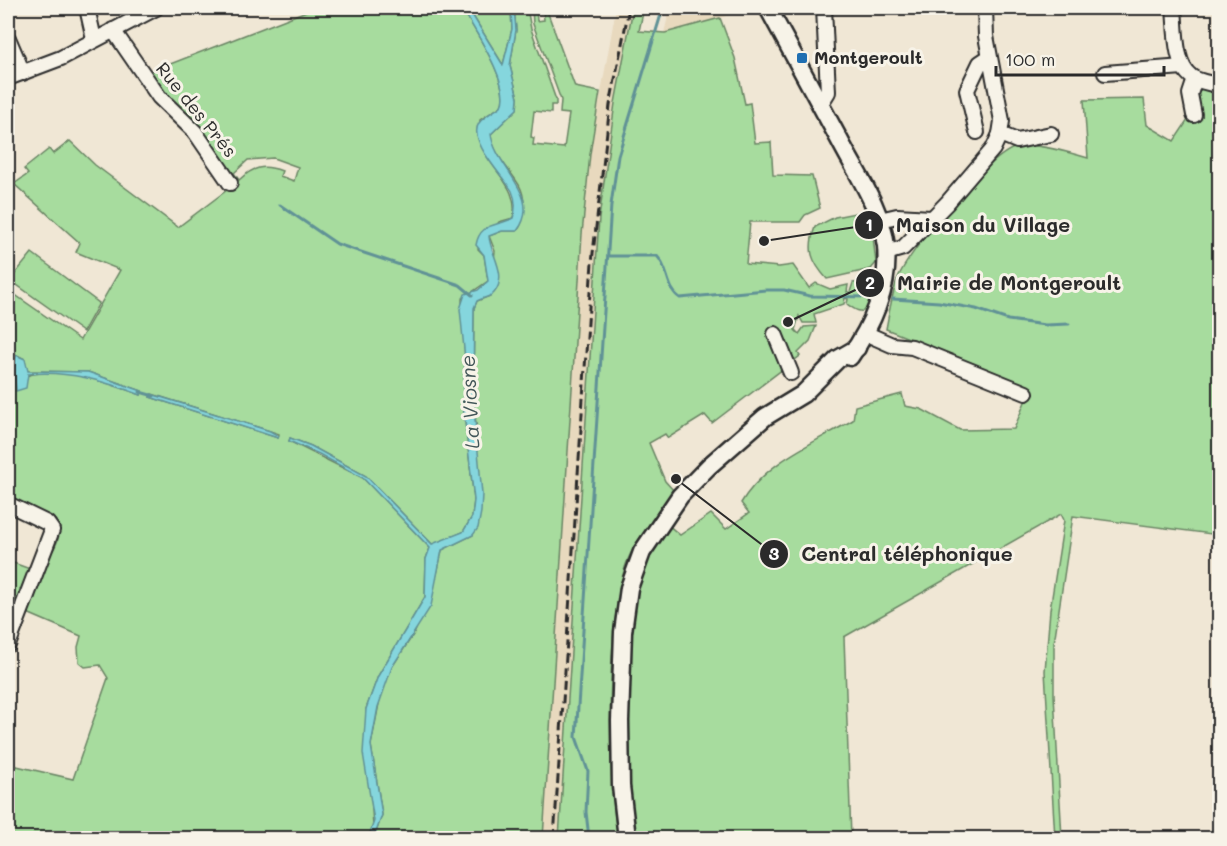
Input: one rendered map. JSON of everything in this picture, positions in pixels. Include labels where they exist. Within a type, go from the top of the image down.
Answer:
[{"type":"main road","points":[[627,838],[623,813],[620,732],[623,632],[629,588],[642,552],[680,496],[709,466],[765,417],[817,383],[838,360],[862,341],[881,295],[886,253],[880,220],[768,8]]},
{"type":"street","points":[[87,8],[94,39]]},
{"type":"street","points":[[8,78],[61,58],[156,8]]},
{"type":"street","points":[[820,105],[828,92],[824,8]]},
{"type":"street","points":[[886,253],[903,248],[990,154],[1000,135],[1002,121],[989,57],[985,8]]},
{"type":"street","points":[[1174,8],[1183,67],[1195,79],[1220,86]]},
{"type":"street","name":"Rue des Prés","points":[[112,30],[159,97],[195,132],[230,183]]},
{"type":"street","points":[[8,38],[23,73]]},
{"type":"street","points":[[977,132],[967,90],[980,63],[989,57]]},
{"type":"street","points":[[1105,73],[1183,67]]},
{"type":"street","points":[[1194,115],[1190,94],[1195,79]]},
{"type":"street","points":[[1000,135],[1017,141],[1051,134]]},
{"type":"street","points":[[880,220],[897,216],[931,218]]},
{"type":"street","points":[[775,334],[791,373]]},
{"type":"street","points":[[862,341],[912,347],[1026,393]]},
{"type":"street","points":[[8,504],[47,523],[52,530],[8,645]]},
{"type":"shaded area","points":[[616,8],[633,8],[615,103],[599,219],[559,838],[543,838],[582,234],[590,154]]},
{"type":"shaded area","points":[[670,8],[748,8],[664,33]]},
{"type":"green space","points":[[314,8],[452,8],[457,15],[461,12],[458,8],[462,8],[490,57],[501,85],[503,97],[501,106],[480,120],[479,137],[483,150],[512,196],[513,218],[499,222],[478,249],[484,255],[488,281],[462,299],[465,359],[463,404],[474,500],[472,517],[463,532],[433,545],[366,476],[311,446],[290,438],[289,441],[363,478],[430,548],[426,559],[425,597],[378,676],[366,709],[373,827],[368,838],[8,838],[8,764],[73,779],[108,678],[100,665],[85,667],[79,662],[78,647],[81,636],[25,612],[41,571],[56,546],[59,533],[55,519],[8,497],[8,290],[80,340],[120,270],[76,252],[80,243],[14,184],[28,174],[24,169],[49,149],[53,154],[70,141],[95,165],[178,227],[227,190],[234,181],[221,158],[195,123],[147,73]],"holes":[[[273,158],[298,167],[294,181],[280,176],[282,171],[264,167],[249,172],[239,180],[234,173],[248,160]],[[17,355],[25,359],[27,371],[88,372],[142,391],[141,395],[95,379],[62,373],[46,372],[15,380]],[[152,394],[270,431],[279,434],[278,438],[150,397]]]},
{"type":"green space","points":[[468,8],[511,8],[512,29],[503,65]]},
{"type":"green space","points":[[514,8],[527,8],[531,29],[556,100],[556,105],[551,105],[551,113],[534,111],[531,137],[534,138],[533,145],[564,148],[569,114],[560,113],[561,100],[533,24],[532,8],[536,8],[537,21],[544,20],[543,8],[546,8],[575,87],[600,92],[590,154],[582,234],[543,838],[374,838],[382,815],[371,745],[381,693],[392,667],[415,632],[437,574],[442,550],[473,535],[477,432],[473,398],[474,308],[477,301],[490,296],[495,251],[489,236],[502,231],[517,231],[522,221],[524,208],[521,190],[498,155],[491,134],[517,109],[518,98],[510,66],[516,30]]},
{"type":"green space","points":[[633,8],[644,8],[639,31],[665,33],[720,18],[735,58],[745,104],[750,103],[755,143],[771,142],[773,175],[812,176],[820,208],[805,215],[800,222],[750,222],[746,264],[779,267],[793,265],[809,288],[816,283],[830,289],[848,285],[847,292],[850,292],[853,283],[862,282],[873,288],[869,308],[866,310],[855,309],[847,304],[848,299],[845,298],[844,304],[814,314],[816,323],[803,323],[799,316],[795,330],[799,334],[804,327],[816,326],[810,341],[798,353],[800,356],[712,423],[705,415],[668,438],[665,434],[649,443],[665,481],[674,491],[634,546],[622,579],[616,612],[612,652],[610,737],[614,812],[618,838],[559,838],[599,218],[615,103]]},
{"type":"green space","points":[[1205,87],[1219,91],[1219,535],[1073,516],[1054,643],[1054,695],[1062,838],[1055,838],[1045,671],[1050,610],[1064,520],[1061,514],[844,637],[851,838],[633,838],[629,806],[627,716],[630,630],[642,567],[668,525],[680,535],[711,514],[726,529],[749,513],[741,503],[763,476],[791,455],[853,420],[855,406],[902,394],[905,406],[921,409],[960,430],[1014,429],[1031,387],[886,329],[895,286],[904,266],[952,204],[990,165],[1007,152],[1027,145],[1088,158],[1084,100],[1144,99],[1147,125],[1174,141],[1190,117],[1198,91]]},
{"type":"green space","points":[[865,211],[873,237],[876,263],[871,269],[827,279],[817,267],[812,255],[811,242],[815,227],[835,217]]},
{"type":"green space","points":[[32,253],[99,303],[83,332],[10,280]]},
{"type":"green space","points":[[8,561],[30,569],[8,636]]},
{"type":"water","name":"La Viosne","points":[[462,8],[468,8],[503,65],[512,29],[511,8],[514,8],[516,30],[510,66],[518,98],[517,109],[491,134],[494,146],[522,194],[525,206],[524,218],[517,231],[502,231],[489,236],[500,279],[494,293],[477,301],[474,308],[473,398],[482,494],[478,528],[473,535],[442,550],[431,606],[392,667],[378,707],[371,745],[382,815],[374,838],[368,838],[374,821],[363,753],[366,709],[378,676],[425,597],[426,559],[430,548],[363,478],[289,441],[290,438],[311,446],[366,476],[432,544],[463,532],[472,517],[474,500],[463,404],[465,359],[460,309],[465,294],[478,290],[488,281],[484,255],[476,245],[481,232],[490,226],[513,218],[515,204],[512,191],[482,149],[478,139],[479,123],[501,106],[503,97],[501,85],[490,57]]},
{"type":"water","points":[[16,355],[25,359],[28,371],[88,372],[142,391],[141,395],[100,381],[72,375],[43,373],[28,374],[26,388],[16,391],[14,369]]},
{"type":"water","points":[[151,394],[270,431],[279,436],[278,438],[150,397]]},
{"type":"waterway","points":[[589,838],[586,812],[588,771],[576,737],[611,205],[618,156],[663,8]]},
{"type":"waterway","points":[[280,205],[337,244],[460,285],[472,295]]},
{"type":"waterway","points":[[608,256],[657,256],[664,266],[672,289],[680,298],[766,290],[784,290],[810,296],[870,297]]},
{"type":"waterway","points":[[893,299],[939,302],[976,309],[1008,320],[1045,325],[1069,324]]},
{"type":"waterway","points":[[140,392],[154,396]]},
{"type":"railway","points":[[554,838],[592,262],[610,105],[629,8]]},
{"type":"place","name":"Montgeroult","points":[[802,58]]},
{"type":"place","name":"Maison du Village","points":[[764,241]]},
{"type":"place","name":"Mairie de Montgeroult","points":[[788,322]]},
{"type":"place","name":"Central téléphonique","points":[[676,479]]}]
